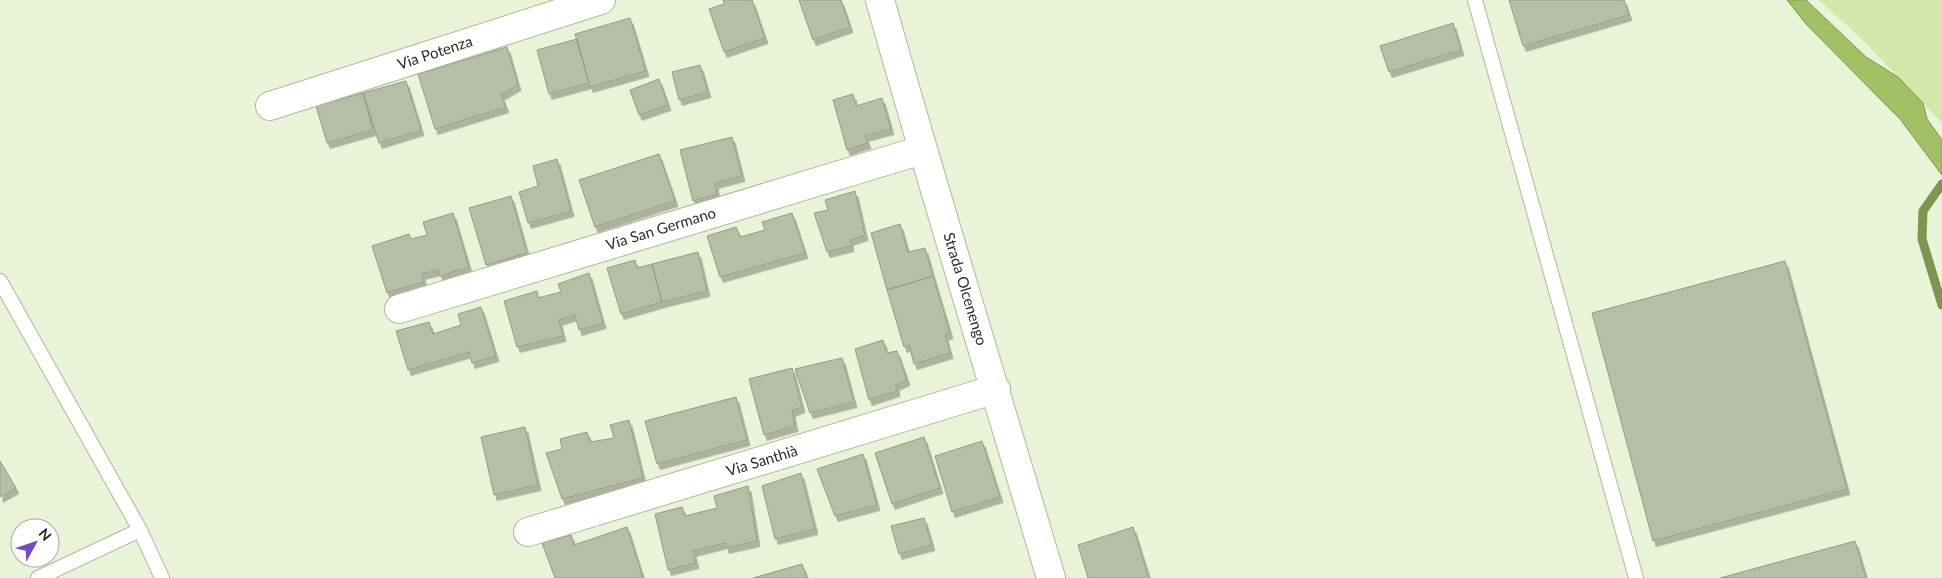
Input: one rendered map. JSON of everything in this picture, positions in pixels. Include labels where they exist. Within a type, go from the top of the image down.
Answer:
[{"type":"street","name":"Via Potenza","points":[[270,106],[601,0]]},
{"type":"street","name":"Strada Olcenengo","points":[[880,0],[922,150],[996,390],[1051,578]]},
{"type":"street","name":"Via San Germano","points":[[399,308],[922,150]]},
{"type":"street","name":"Via Santhià","points":[[528,532],[996,390]]},
{"type":"lane","points":[[1475,0],[1636,578]]},
{"type":"lane","points":[[0,281],[140,530],[162,578]]},
{"type":"lane","points":[[38,578],[140,530]]},
{"type":"shaded area","points":[[1787,0],[1806,0],[1866,57],[1898,77],[1923,103],[1927,119],[1942,140],[1942,175],[1900,119],[1806,24]]},
{"type":"shaded area","points":[[1819,0],[1942,0],[1942,123],[1865,42]]},
{"type":"building","points":[[723,0],[752,0],[765,38],[724,52],[709,9],[724,4]]},
{"type":"building","points":[[799,0],[841,0],[850,27],[813,40]]},
{"type":"building","points":[[1509,0],[1624,0],[1629,15],[1523,46]]},
{"type":"building","points":[[630,18],[646,71],[590,87],[575,34]]},
{"type":"building","points":[[1453,23],[1461,50],[1389,72],[1380,46]]},
{"type":"building","points":[[577,39],[589,83],[549,94],[537,50]]},
{"type":"building","points":[[507,47],[518,85],[501,95],[506,107],[435,129],[418,74]]},
{"type":"building","points":[[700,65],[708,92],[679,100],[672,72]]},
{"type":"building","points":[[659,79],[668,105],[639,115],[630,90]]},
{"type":"building","points":[[406,81],[421,130],[379,143],[363,93]]},
{"type":"building","points":[[363,93],[373,130],[327,143],[316,106]]},
{"type":"building","points":[[853,94],[856,106],[882,98],[891,129],[865,136],[868,143],[847,150],[833,100]]},
{"type":"building","points":[[732,137],[742,176],[715,183],[717,194],[693,201],[680,150]]},
{"type":"building","points":[[659,154],[675,201],[595,227],[579,180]]},
{"type":"building","points":[[557,159],[571,211],[528,223],[519,192],[538,186],[533,166]]},
{"type":"building","points":[[855,191],[865,235],[850,240],[851,246],[827,252],[814,213],[828,210],[825,200]]},
{"type":"building","points":[[511,196],[527,253],[486,265],[469,208]]},
{"type":"building","points":[[453,213],[469,267],[440,276],[438,270],[422,274],[424,282],[387,293],[372,246],[409,234],[411,239],[427,235],[423,222]]},
{"type":"building","points":[[792,213],[805,253],[720,277],[707,236],[736,227],[740,237],[765,230],[762,222]]},
{"type":"building","points":[[900,224],[908,252],[925,248],[933,276],[887,290],[871,233]]},
{"type":"building","points":[[698,252],[707,291],[662,302],[652,264]]},
{"type":"building","points":[[635,260],[637,268],[652,264],[662,302],[621,314],[607,268]]},
{"type":"building","points":[[1785,261],[1847,489],[1653,541],[1592,313]]},
{"type":"building","points":[[589,273],[603,323],[579,330],[575,315],[559,320],[563,336],[517,347],[504,301],[537,291],[538,298],[561,292],[558,284]]},
{"type":"building","points":[[933,276],[950,333],[945,335],[950,353],[914,364],[909,345],[904,347],[887,290]]},
{"type":"building","points":[[481,307],[496,356],[472,363],[469,352],[408,370],[396,331],[429,322],[433,334],[461,325],[458,314]]},
{"type":"building","points":[[883,340],[887,353],[897,351],[907,380],[896,385],[897,391],[869,400],[855,349]]},
{"type":"building","points":[[842,358],[854,402],[810,413],[795,369]]},
{"type":"building","points":[[792,368],[802,407],[792,411],[795,426],[764,435],[749,379]]},
{"type":"building","points":[[736,397],[747,440],[657,464],[645,421]]},
{"type":"building","points":[[629,420],[643,478],[562,499],[546,453],[562,449],[560,439],[587,432],[590,442],[614,438],[610,425]]},
{"type":"building","points":[[525,427],[538,485],[494,495],[481,437]]},
{"type":"building","points":[[924,437],[940,488],[892,504],[875,453]]},
{"type":"building","points":[[982,441],[1000,497],[952,512],[935,456]]},
{"type":"building","points":[[863,454],[877,505],[835,516],[817,469]]},
{"type":"building","points":[[0,461],[16,488],[0,497]]},
{"type":"building","points":[[801,473],[815,529],[775,539],[762,486]]},
{"type":"building","points":[[748,486],[757,541],[726,548],[725,543],[693,551],[696,563],[668,570],[655,514],[682,507],[685,516],[717,508],[714,496]]},
{"type":"building","points":[[924,518],[932,545],[899,554],[891,526]]},
{"type":"building","points":[[627,527],[643,578],[555,578],[542,543],[571,535],[574,545]]},
{"type":"building","points":[[1133,527],[1149,578],[1088,578],[1078,545]]},
{"type":"building","points":[[1855,541],[1866,578],[1720,578]]},
{"type":"building","points":[[802,564],[807,578],[753,578]]},
{"type":"waterway","points":[[1942,184],[1923,211],[1922,239],[1942,305]]}]
